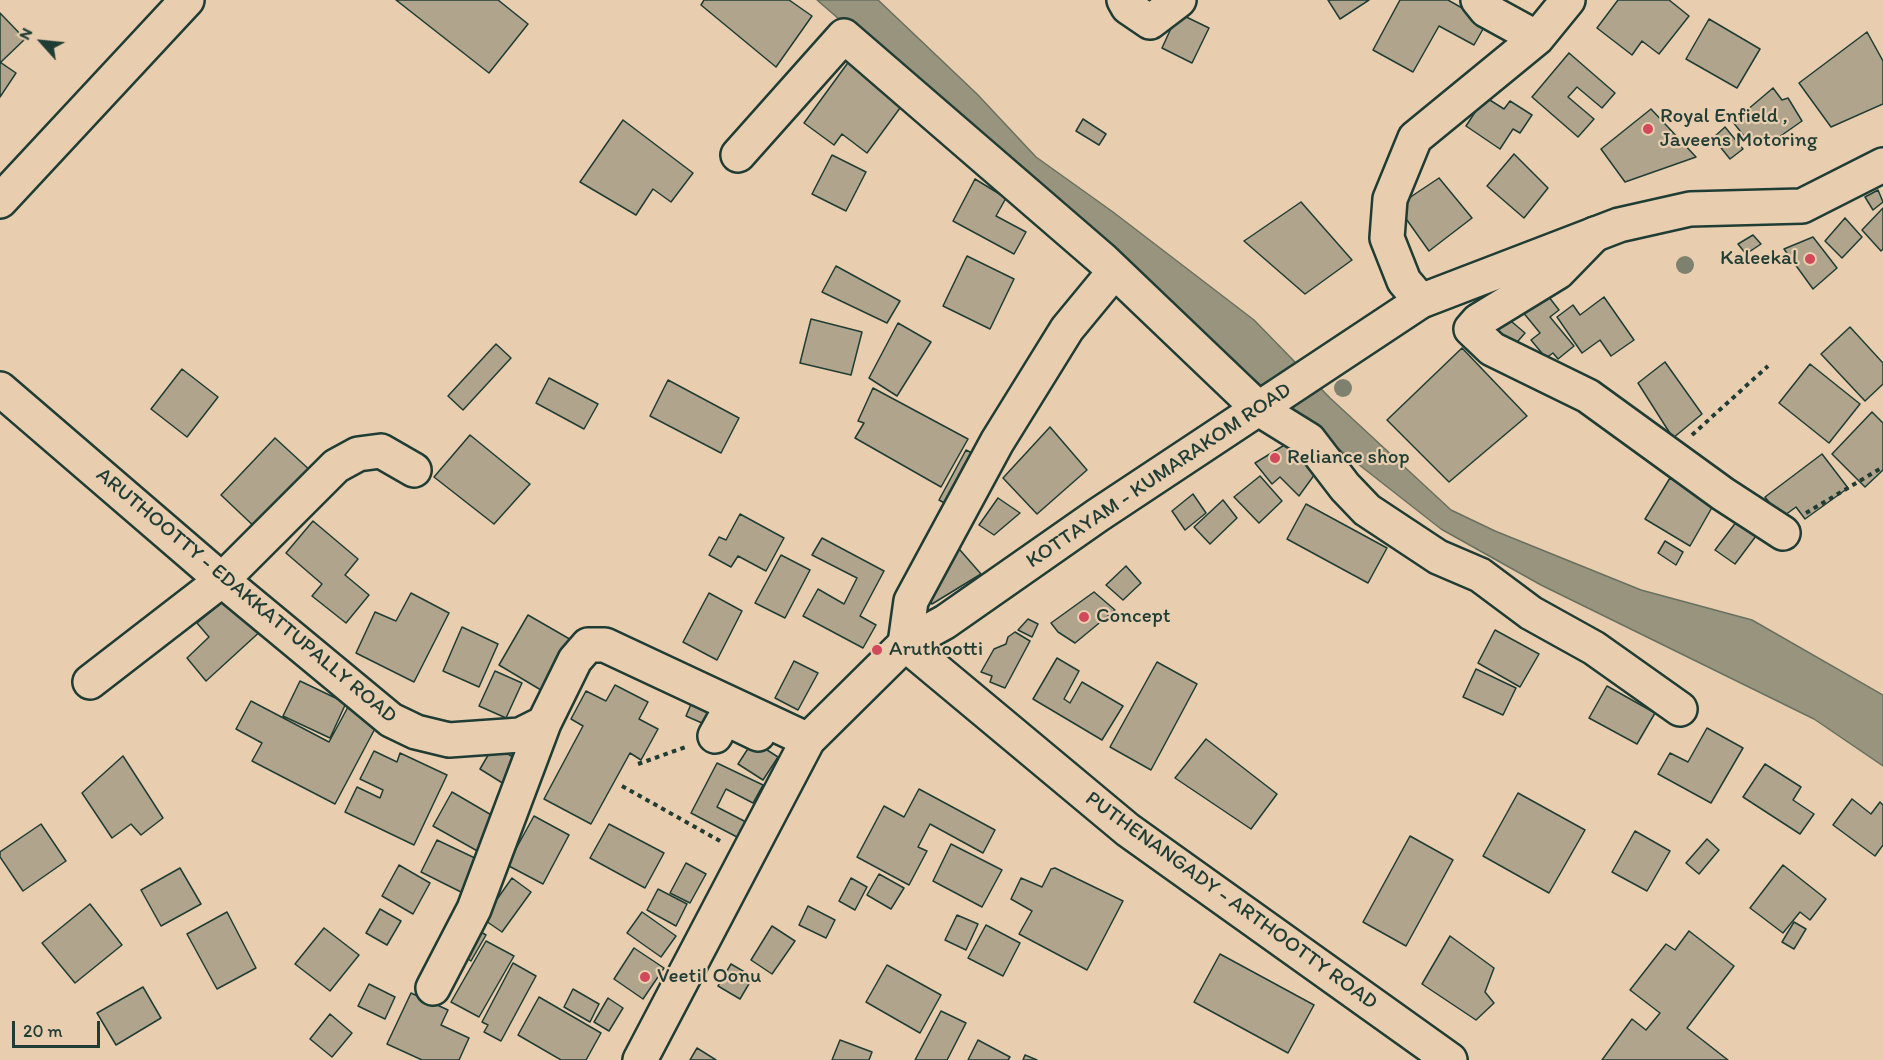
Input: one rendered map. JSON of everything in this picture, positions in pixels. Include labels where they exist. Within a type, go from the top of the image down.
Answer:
[{"type":"street","points":[[0,201],[187,0]]},
{"type":"street","points":[[1124,0],[1128,7],[1150,22],[1179,0]]},
{"type":"street","points":[[1478,0],[1486,10],[1537,38]]},
{"type":"street","points":[[1421,301],[1404,281],[1387,238],[1390,199],[1415,138],[1537,38],[1568,0]]},
{"type":"street","points":[[738,155],[844,36],[1114,272],[1262,407],[1309,440],[1345,487],[1367,510],[1438,557],[1480,575],[1531,613],[1594,648],[1680,709]]},
{"type":"street","name":"KOTTAYAM - KUMARAKOM ROAD","points":[[640,1060],[804,747],[905,644],[945,622],[1098,515],[1421,301],[1619,225],[1690,208],[1802,206],[1883,165]]},
{"type":"street","points":[[1595,234],[1558,272],[1478,321],[1472,329],[1492,349],[1588,396],[1783,533]]},
{"type":"street","points":[[905,644],[911,601],[997,442],[1067,329],[1114,272]]},
{"type":"street","name":"ARUTHOOTTY - EDAKKATTUPALLY ROAD","points":[[0,389],[222,580],[391,720],[416,732],[449,740],[520,735],[544,723]]},
{"type":"street","points":[[90,682],[222,580],[336,466],[358,454],[381,451],[414,470]]},
{"type":"street","name":"PUTHENANGADY - ARTHOOTTY ROAD","points":[[905,644],[1128,830],[1450,1060]]},
{"type":"street","points":[[433,988],[474,909],[544,723],[575,660],[588,645],[605,645],[804,747]]},
{"type":"street","points":[[715,736],[725,718],[804,747]]},
{"type":"path","points":[[1669,455],[1768,366]]},
{"type":"path","points":[[1783,533],[1806,513],[1883,467]]},
{"type":"path","points":[[638,764],[715,736]]},
{"type":"path","points":[[622,786],[746,857]]},
{"type":"shaded area","points":[[817,0],[878,0],[977,94],[1036,157],[1113,212],[1254,320],[1330,398],[1451,510],[1495,531],[1641,590],[1752,620],[1883,695],[1883,766],[1814,719],[1541,585],[1441,529],[1293,413]]},
{"type":"building","points":[[396,0],[498,0],[528,24],[489,73]]},
{"type":"building","points":[[704,0],[789,0],[812,16],[776,67],[701,5]]},
{"type":"building","points":[[1328,0],[1369,0],[1340,19]]},
{"type":"building","points":[[1400,0],[1448,0],[1487,22],[1474,45],[1439,26],[1413,72],[1373,50]]},
{"type":"building","points":[[1618,0],[1669,0],[1689,16],[1659,54],[1642,41],[1632,55],[1597,28]]},
{"type":"building","points":[[0,13],[25,39],[1,62],[0,61]]},
{"type":"building","points":[[1178,13],[1209,28],[1192,63],[1162,48]]},
{"type":"building","points":[[1709,19],[1760,49],[1737,88],[1686,59]]},
{"type":"building","points":[[1867,32],[1883,61],[1883,104],[1831,127],[1799,83]]},
{"type":"building","points":[[855,53],[911,93],[867,153],[842,134],[834,145],[804,123]]},
{"type":"building","points":[[1569,53],[1615,93],[1602,108],[1577,87],[1568,97],[1594,119],[1578,137],[1532,97]]},
{"type":"building","points":[[0,62],[16,73],[0,97]]},
{"type":"building","points":[[1773,88],[1782,100],[1788,98],[1802,121],[1772,142],[1765,137],[1750,144],[1733,122]]},
{"type":"building","points":[[1485,97],[1504,109],[1510,101],[1532,115],[1520,133],[1513,129],[1500,149],[1466,126]]},
{"type":"building","name":"Royal Enfield , Javeens Motoring","points":[[1651,109],[1696,157],[1625,182],[1601,149]]},
{"type":"building","points":[[1083,119],[1106,134],[1099,145],[1076,131]]},
{"type":"building","points":[[623,120],[693,173],[671,202],[653,189],[636,215],[580,182]]},
{"type":"building","points":[[1725,127],[1743,149],[1730,159],[1713,138]]},
{"type":"building","points":[[1514,154],[1548,188],[1524,218],[1487,186]]},
{"type":"building","points":[[832,155],[866,172],[846,211],[812,194]]},
{"type":"building","points":[[1439,178],[1472,218],[1429,251],[1397,206]]},
{"type":"building","points":[[975,179],[1006,198],[996,216],[1026,232],[1014,254],[953,221]]},
{"type":"building","points":[[1878,190],[1883,202],[1873,210],[1865,197]]},
{"type":"building","points":[[1301,202],[1352,260],[1305,294],[1244,241]]},
{"type":"building","points":[[1883,208],[1883,249],[1881,251],[1862,230]]},
{"type":"building","points":[[1845,218],[1862,237],[1842,258],[1825,241]]},
{"type":"building","points":[[1753,235],[1761,244],[1746,254],[1738,244]]},
{"type":"building","name":"Kaleekal","points":[[1813,237],[1837,268],[1813,289],[1784,249]]},
{"type":"building","points":[[967,256],[1014,279],[990,329],[943,306]]},
{"type":"building","points":[[836,266],[900,301],[887,323],[822,292]]},
{"type":"building","points":[[1545,292],[1559,310],[1550,317],[1574,346],[1558,359],[1553,353],[1546,358],[1531,340],[1540,333],[1522,311]]},
{"type":"building","points":[[1604,297],[1634,340],[1611,356],[1600,340],[1582,353],[1557,317],[1573,305],[1580,315]]},
{"type":"building","points":[[1505,316],[1525,333],[1512,348],[1493,330]]},
{"type":"building","points":[[811,319],[862,332],[851,375],[800,363]]},
{"type":"building","points":[[898,323],[931,342],[897,396],[869,378]]},
{"type":"building","points":[[1850,327],[1883,363],[1883,384],[1865,401],[1821,354]]},
{"type":"building","points":[[496,344],[511,358],[463,410],[448,396]]},
{"type":"building","points":[[1462,348],[1527,416],[1449,482],[1387,420]]},
{"type":"building","points":[[1665,362],[1702,414],[1673,438],[1638,383]]},
{"type":"building","points":[[1810,364],[1860,404],[1829,443],[1779,403]]},
{"type":"building","points":[[182,369],[218,397],[187,437],[151,409]]},
{"type":"building","points":[[549,378],[598,404],[584,429],[536,403]]},
{"type":"building","points":[[668,380],[739,418],[721,453],[650,416]]},
{"type":"building","points":[[873,388],[968,439],[941,487],[855,438],[864,423],[858,421]]},
{"type":"building","points":[[1872,412],[1883,423],[1883,470],[1865,487],[1832,454]]},
{"type":"building","points":[[1050,427],[1087,470],[1037,514],[1003,478]]},
{"type":"building","points":[[470,435],[530,484],[494,524],[434,477]]},
{"type":"building","points":[[275,438],[313,473],[259,531],[221,495]]},
{"type":"building","points":[[1296,438],[1320,467],[1299,496],[1280,477],[1272,484],[1255,463]]},
{"type":"building","points":[[966,450],[978,456],[950,506],[939,500]]},
{"type":"building","points":[[1822,454],[1848,488],[1805,519],[1796,507],[1781,518],[1765,497]]},
{"type":"building","points":[[1260,476],[1282,501],[1259,523],[1234,497]]},
{"type":"building","points":[[1670,478],[1714,504],[1690,546],[1645,519]]},
{"type":"building","points":[[1193,494],[1206,513],[1185,530],[1172,511]]},
{"type":"building","points":[[998,498],[1020,513],[994,535],[979,525]]},
{"type":"building","points":[[1223,500],[1237,518],[1210,544],[1194,527]]},
{"type":"building","points":[[1306,504],[1387,548],[1368,583],[1287,539]]},
{"type":"building","points":[[740,514],[784,538],[766,571],[738,556],[731,567],[709,555],[719,537],[726,540]]},
{"type":"building","points":[[313,521],[358,559],[345,575],[369,595],[346,623],[312,596],[322,584],[286,553]]},
{"type":"building","points":[[1737,521],[1756,536],[1735,564],[1715,550]]},
{"type":"building","points":[[822,538],[884,571],[860,616],[876,625],[863,648],[803,616],[818,589],[844,604],[857,578],[812,555]]},
{"type":"building","points":[[1665,541],[1683,552],[1676,565],[1658,553]]},
{"type":"building","points":[[953,542],[981,574],[932,604],[923,590]]},
{"type":"building","points":[[781,555],[810,570],[785,618],[755,603]]},
{"type":"building","points":[[1126,566],[1141,583],[1123,600],[1106,585]]},
{"type":"building","name":"Concept","points":[[1094,592],[1115,610],[1075,643],[1058,632],[1051,623]]},
{"type":"building","points":[[411,593],[449,613],[414,682],[356,653],[375,612],[396,621]]},
{"type":"building","points":[[709,593],[742,611],[717,660],[683,642]]},
{"type":"building","points":[[231,595],[264,628],[206,681],[187,658],[209,637],[197,623]]},
{"type":"building","points":[[528,615],[580,645],[551,696],[499,665]]},
{"type":"building","points":[[1028,619],[1038,624],[1032,637],[1018,630]]},
{"type":"building","points":[[462,627],[498,644],[479,687],[443,671]]},
{"type":"building","points":[[1495,630],[1539,654],[1520,687],[1478,663]]},
{"type":"building","points":[[1015,632],[1030,641],[1005,688],[990,682],[992,676],[981,672],[994,649],[1006,644],[1008,637]]},
{"type":"building","points":[[1057,658],[1079,671],[1064,699],[1070,703],[1082,682],[1123,706],[1102,740],[1033,699]]},
{"type":"building","points":[[794,661],[818,673],[798,710],[775,698]]},
{"type":"building","points":[[1157,662],[1197,684],[1151,770],[1110,747]]},
{"type":"building","points":[[1476,669],[1516,688],[1503,715],[1463,697]]},
{"type":"building","points":[[495,671],[522,683],[506,718],[479,706]]},
{"type":"building","points":[[300,681],[346,703],[330,738],[283,716]]},
{"type":"building","points":[[615,685],[648,702],[639,719],[658,729],[641,760],[630,753],[591,824],[544,799],[583,726],[571,719],[586,691],[606,701]]},
{"type":"building","points":[[1607,686],[1655,713],[1637,744],[1589,718]]},
{"type":"building","points":[[697,690],[720,731],[686,716]]},
{"type":"building","points":[[251,701],[329,742],[348,707],[378,723],[335,804],[252,761],[262,743],[236,729]]},
{"type":"building","points":[[1707,728],[1743,748],[1711,803],[1658,774],[1670,753],[1688,762]]},
{"type":"building","points":[[1206,739],[1277,794],[1251,829],[1175,778]]},
{"type":"building","points":[[753,741],[778,757],[763,780],[738,764]]},
{"type":"building","points":[[494,745],[519,761],[504,784],[480,769]]},
{"type":"building","points":[[374,751],[397,762],[400,753],[447,775],[414,845],[345,812],[357,787],[380,798],[383,790],[360,779]]},
{"type":"building","points":[[123,756],[163,818],[141,835],[131,824],[112,838],[82,793]]},
{"type":"building","points":[[717,763],[763,785],[753,803],[726,789],[717,807],[746,822],[737,837],[691,813]]},
{"type":"building","points":[[1765,764],[1801,787],[1793,800],[1814,814],[1800,834],[1743,797]]},
{"type":"building","points":[[919,789],[995,830],[983,853],[930,824],[918,847],[927,851],[909,885],[857,857],[884,806],[904,817]]},
{"type":"building","points":[[452,792],[500,820],[481,853],[433,826]]},
{"type":"building","points":[[1518,793],[1585,830],[1549,893],[1483,856]]},
{"type":"building","points":[[1852,799],[1871,814],[1880,802],[1883,805],[1883,845],[1875,856],[1833,825]]},
{"type":"building","points":[[534,816],[569,835],[543,884],[507,865]]},
{"type":"building","points":[[41,824],[66,861],[23,891],[0,857],[0,852]]},
{"type":"building","points":[[609,824],[664,853],[645,888],[590,858]]},
{"type":"building","points":[[1635,831],[1670,851],[1647,891],[1612,872]]},
{"type":"building","points":[[1410,836],[1453,860],[1406,946],[1363,922]]},
{"type":"building","points":[[1707,839],[1719,850],[1699,874],[1686,863]]},
{"type":"building","points":[[437,840],[479,860],[463,893],[421,872]]},
{"type":"building","points":[[951,844],[1002,870],[982,907],[933,881]]},
{"type":"building","points":[[686,863],[706,874],[690,903],[670,893]]},
{"type":"building","points":[[399,865],[430,883],[413,914],[382,896]]},
{"type":"building","points":[[1783,865],[1826,899],[1810,920],[1800,912],[1783,933],[1750,908]]},
{"type":"building","points":[[180,868],[201,904],[161,926],[141,890]]},
{"type":"building","points":[[1055,868],[1123,901],[1087,970],[1019,934],[1032,911],[1011,899],[1021,878],[1042,887],[1051,869]]},
{"type":"building","points":[[879,874],[904,888],[891,909],[867,895]]},
{"type":"building","points":[[512,878],[531,892],[502,932],[483,919]]},
{"type":"building","points":[[851,878],[867,887],[855,910],[839,901]]},
{"type":"building","points":[[658,889],[687,904],[676,926],[647,910]]},
{"type":"building","points":[[90,904],[122,945],[75,983],[42,943]]},
{"type":"building","points":[[808,906],[835,920],[826,938],[799,925]]},
{"type":"building","points":[[380,909],[401,921],[387,945],[366,933]]},
{"type":"building","points":[[227,912],[256,968],[217,989],[187,934]]},
{"type":"building","points":[[642,912],[676,936],[661,957],[627,933]]},
{"type":"building","points":[[957,915],[978,924],[966,950],[945,940]]},
{"type":"building","points":[[1794,922],[1806,929],[1794,949],[1782,942]]},
{"type":"building","points":[[986,925],[1020,943],[1003,976],[968,958]]},
{"type":"building","points":[[772,926],[795,941],[772,974],[751,960]]},
{"type":"building","points":[[324,928],[359,955],[330,991],[295,964]]},
{"type":"building","points":[[474,928],[486,935],[471,961],[459,953]]},
{"type":"building","points":[[1689,931],[1734,966],[1687,1028],[1728,1060],[1602,1060],[1632,1019],[1646,1030],[1660,1013],[1630,990],[1666,944],[1675,950]]},
{"type":"building","points":[[1450,936],[1494,968],[1485,992],[1494,1003],[1476,1020],[1422,984]]},
{"type":"building","points":[[486,941],[514,956],[479,1017],[451,1002]]},
{"type":"building","points":[[634,948],[664,968],[643,999],[614,979]]},
{"type":"building","points":[[1220,954],[1314,1005],[1288,1053],[1194,1002]]},
{"type":"building","points":[[513,963],[536,976],[501,1041],[484,1032],[488,1025],[482,1022]]},
{"type":"building","points":[[731,964],[753,977],[740,999],[718,986]]},
{"type":"building","points":[[887,965],[941,995],[920,1033],[866,1002]]},
{"type":"building","points":[[369,984],[395,997],[385,1019],[358,1006]]},
{"type":"building","points":[[143,987],[161,1018],[116,1045],[97,1013]]},
{"type":"building","points":[[573,989],[599,1004],[590,1022],[564,1007]]},
{"type":"building","points":[[411,993],[448,1010],[441,1025],[469,1038],[459,1060],[422,1060],[387,1044]]},
{"type":"building","points":[[539,997],[601,1033],[586,1060],[561,1060],[518,1035]]},
{"type":"building","points":[[608,998],[623,1008],[609,1031],[594,1022]]},
{"type":"building","points":[[941,1011],[966,1023],[947,1060],[915,1060]]},
{"type":"building","points":[[330,1014],[352,1033],[332,1057],[310,1039]]},
{"type":"building","points":[[840,1040],[872,1052],[869,1060],[832,1060]]},
{"type":"building","points":[[978,1040],[1010,1057],[1008,1060],[968,1060]]},
{"type":"building","points":[[697,1048],[716,1060],[690,1060]]},
{"type":"building","points":[[1025,1055],[1037,1060],[1023,1060]]},
{"type":"place","name":"Royal Enfield , Javeens Motoring","points":[[1648,129]]},
{"type":"place","name":"Kaleekal","points":[[1810,259]]},
{"type":"place","name":"Reliance shop","points":[[1275,458]]},
{"type":"place","name":"Concept","points":[[1084,617]]},
{"type":"place","name":"Aruthootti","points":[[877,650]]},
{"type":"place","name":"Veetil Oonu","points":[[645,977]]}]
